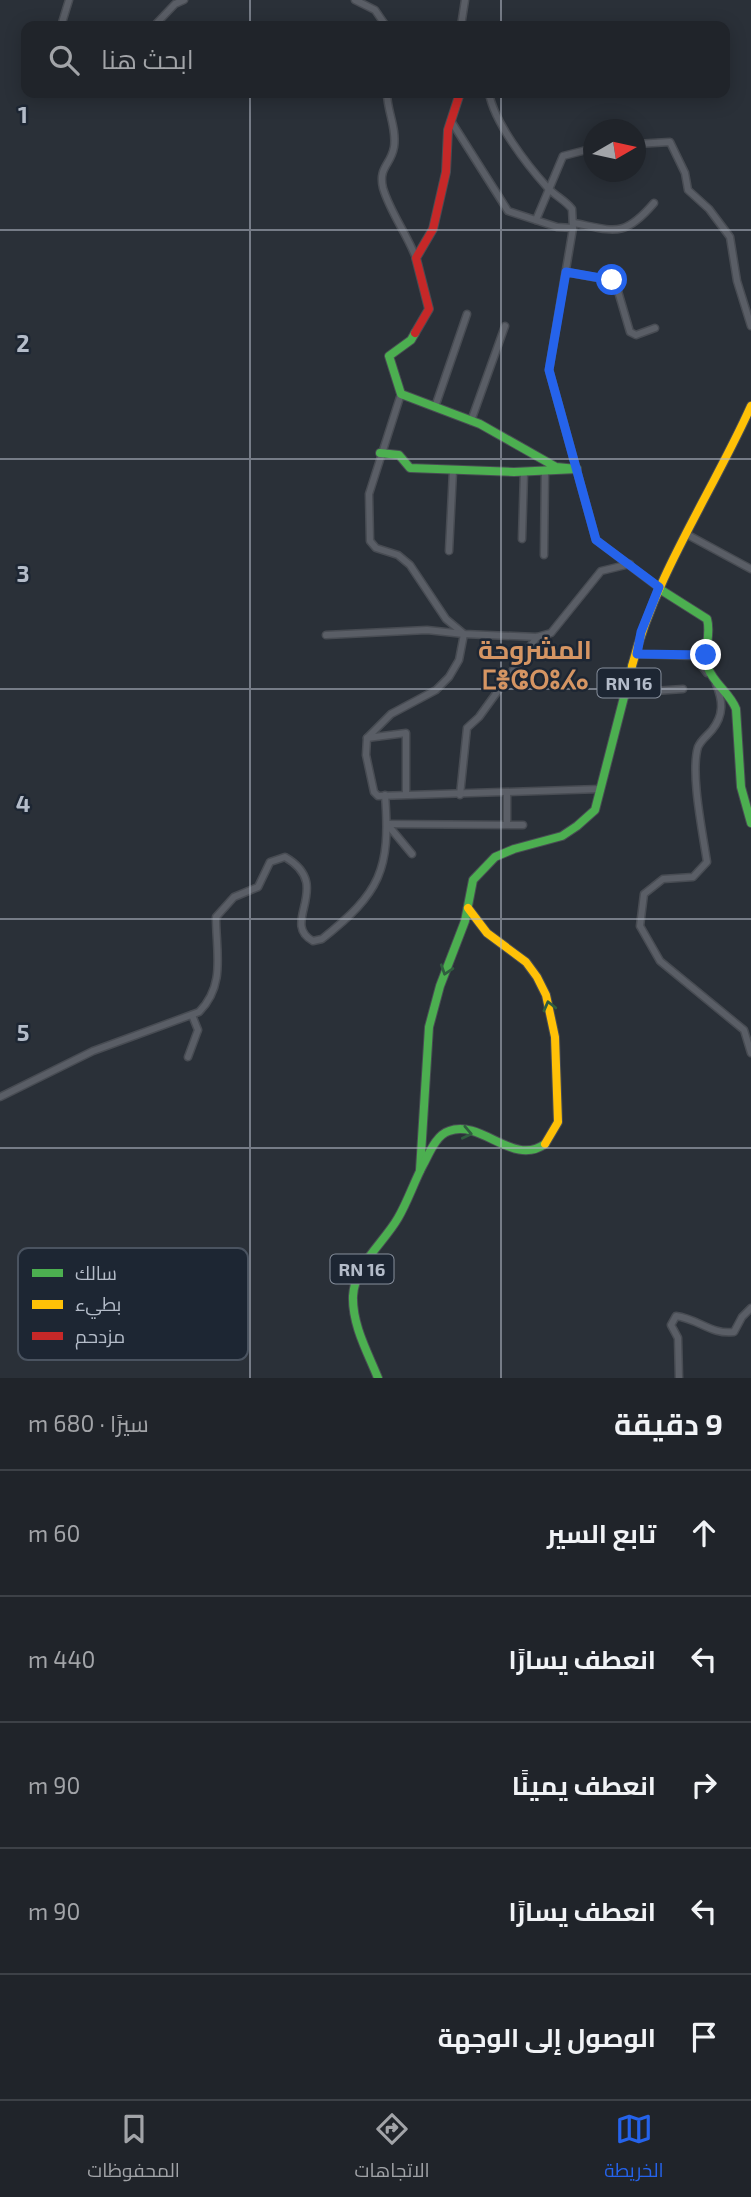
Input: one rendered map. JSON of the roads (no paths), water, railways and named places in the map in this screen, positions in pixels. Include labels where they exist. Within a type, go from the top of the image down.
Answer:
[{"type":"main road","points":[[458,98],[448,130],[446,172],[433,229],[416,258],[429,309],[411,340],[389,356],[401,394],[471,421],[556,467],[577,469]]},
{"type":"main road","name":"RN 16","points":[[420,1170],[425,1137],[429,1026],[450,956],[466,918],[475,876],[512,848],[555,839],[577,828],[595,810],[641,632],[658,588],[728,457],[751,406]]},
{"type":"main road","points":[[380,453],[399,455],[410,468],[524,473],[577,469]]},
{"type":"main road","points":[[658,588],[707,619],[710,627],[707,666],[733,702],[741,788],[751,823]]},
{"type":"main road","name":"RN 16","points":[[378,1378],[357,1321],[353,1299],[355,1283],[363,1266],[396,1221],[420,1170],[442,1136],[450,1130],[462,1130],[530,1152],[548,1144],[554,1136],[558,1122],[554,1026],[548,997],[538,977],[526,962],[482,930],[474,922],[468,906]]},
{"type":"street","points":[[63,21],[69,0]]},
{"type":"street","points":[[159,21],[175,4],[184,0]]},
{"type":"street","points":[[355,0],[375,10],[383,21]]},
{"type":"street","points":[[462,21],[465,0]]},
{"type":"street","points":[[388,98],[394,131],[394,149],[383,167],[381,176],[384,190],[416,258]]},
{"type":"street","points":[[490,98],[492,108],[548,189],[572,209],[573,226],[549,370],[596,540],[658,588]]},
{"type":"street","points":[[451,121],[508,211],[557,227],[612,230],[625,229],[642,218],[654,203]]},
{"type":"street","points":[[646,143],[670,142],[685,173],[688,190],[709,209],[730,237],[737,281],[751,326]]},
{"type":"street","points":[[536,220],[563,156],[583,151]]},
{"type":"street","points":[[566,272],[615,281],[630,332],[636,335],[655,328]]},
{"type":"street","points":[[435,407],[467,314]]},
{"type":"street","points":[[471,421],[505,326]]},
{"type":"street","points":[[401,394],[369,494],[370,541],[376,548],[398,555],[410,565],[446,619],[464,634]]},
{"type":"street","points":[[449,551],[453,471]]},
{"type":"street","points":[[544,555],[545,472]]},
{"type":"street","points":[[522,538],[524,473]]},
{"type":"street","points":[[688,535],[751,569]]},
{"type":"street","points":[[326,635],[414,630],[537,637],[551,633],[601,571],[630,564]]},
{"type":"street","points":[[464,634],[458,660],[443,684],[391,714],[367,738],[366,755],[374,792],[378,796],[600,789]]},
{"type":"street","points":[[460,794],[467,728],[479,717],[537,637]]},
{"type":"street","points":[[637,654],[706,655]]},
{"type":"street","points":[[694,656],[717,685],[722,704],[721,714],[714,728],[698,749],[697,779],[707,862],[693,877],[663,879],[644,894],[640,926],[660,961],[744,1030],[751,1053]]},
{"type":"street","points":[[626,693],[683,689]]},
{"type":"street","points":[[367,738],[407,733],[406,794]]},
{"type":"street","points":[[741,788],[751,794]]},
{"type":"street","points":[[507,793],[507,824]]},
{"type":"street","points":[[0,1097],[93,1051],[192,1015],[207,1004],[217,987],[216,917],[234,897],[258,887],[270,862],[285,857],[303,871],[308,886],[302,916],[305,934],[313,941],[322,939],[367,898],[376,884],[384,858],[387,824],[385,795]]},
{"type":"street","points":[[387,824],[523,825]]},
{"type":"street","points":[[387,824],[412,854]]},
{"type":"street","points":[[188,1058],[198,1030],[192,1015]]},
{"type":"street","points":[[680,1378],[677,1367],[680,1348],[671,1325],[676,1316],[687,1317],[722,1334],[734,1332],[742,1317],[751,1308]]},
{"type":"district","name":"المشروحة ⵎⴻⵛⵔⵓⵃⴰ","points":[[535,663]]}]
